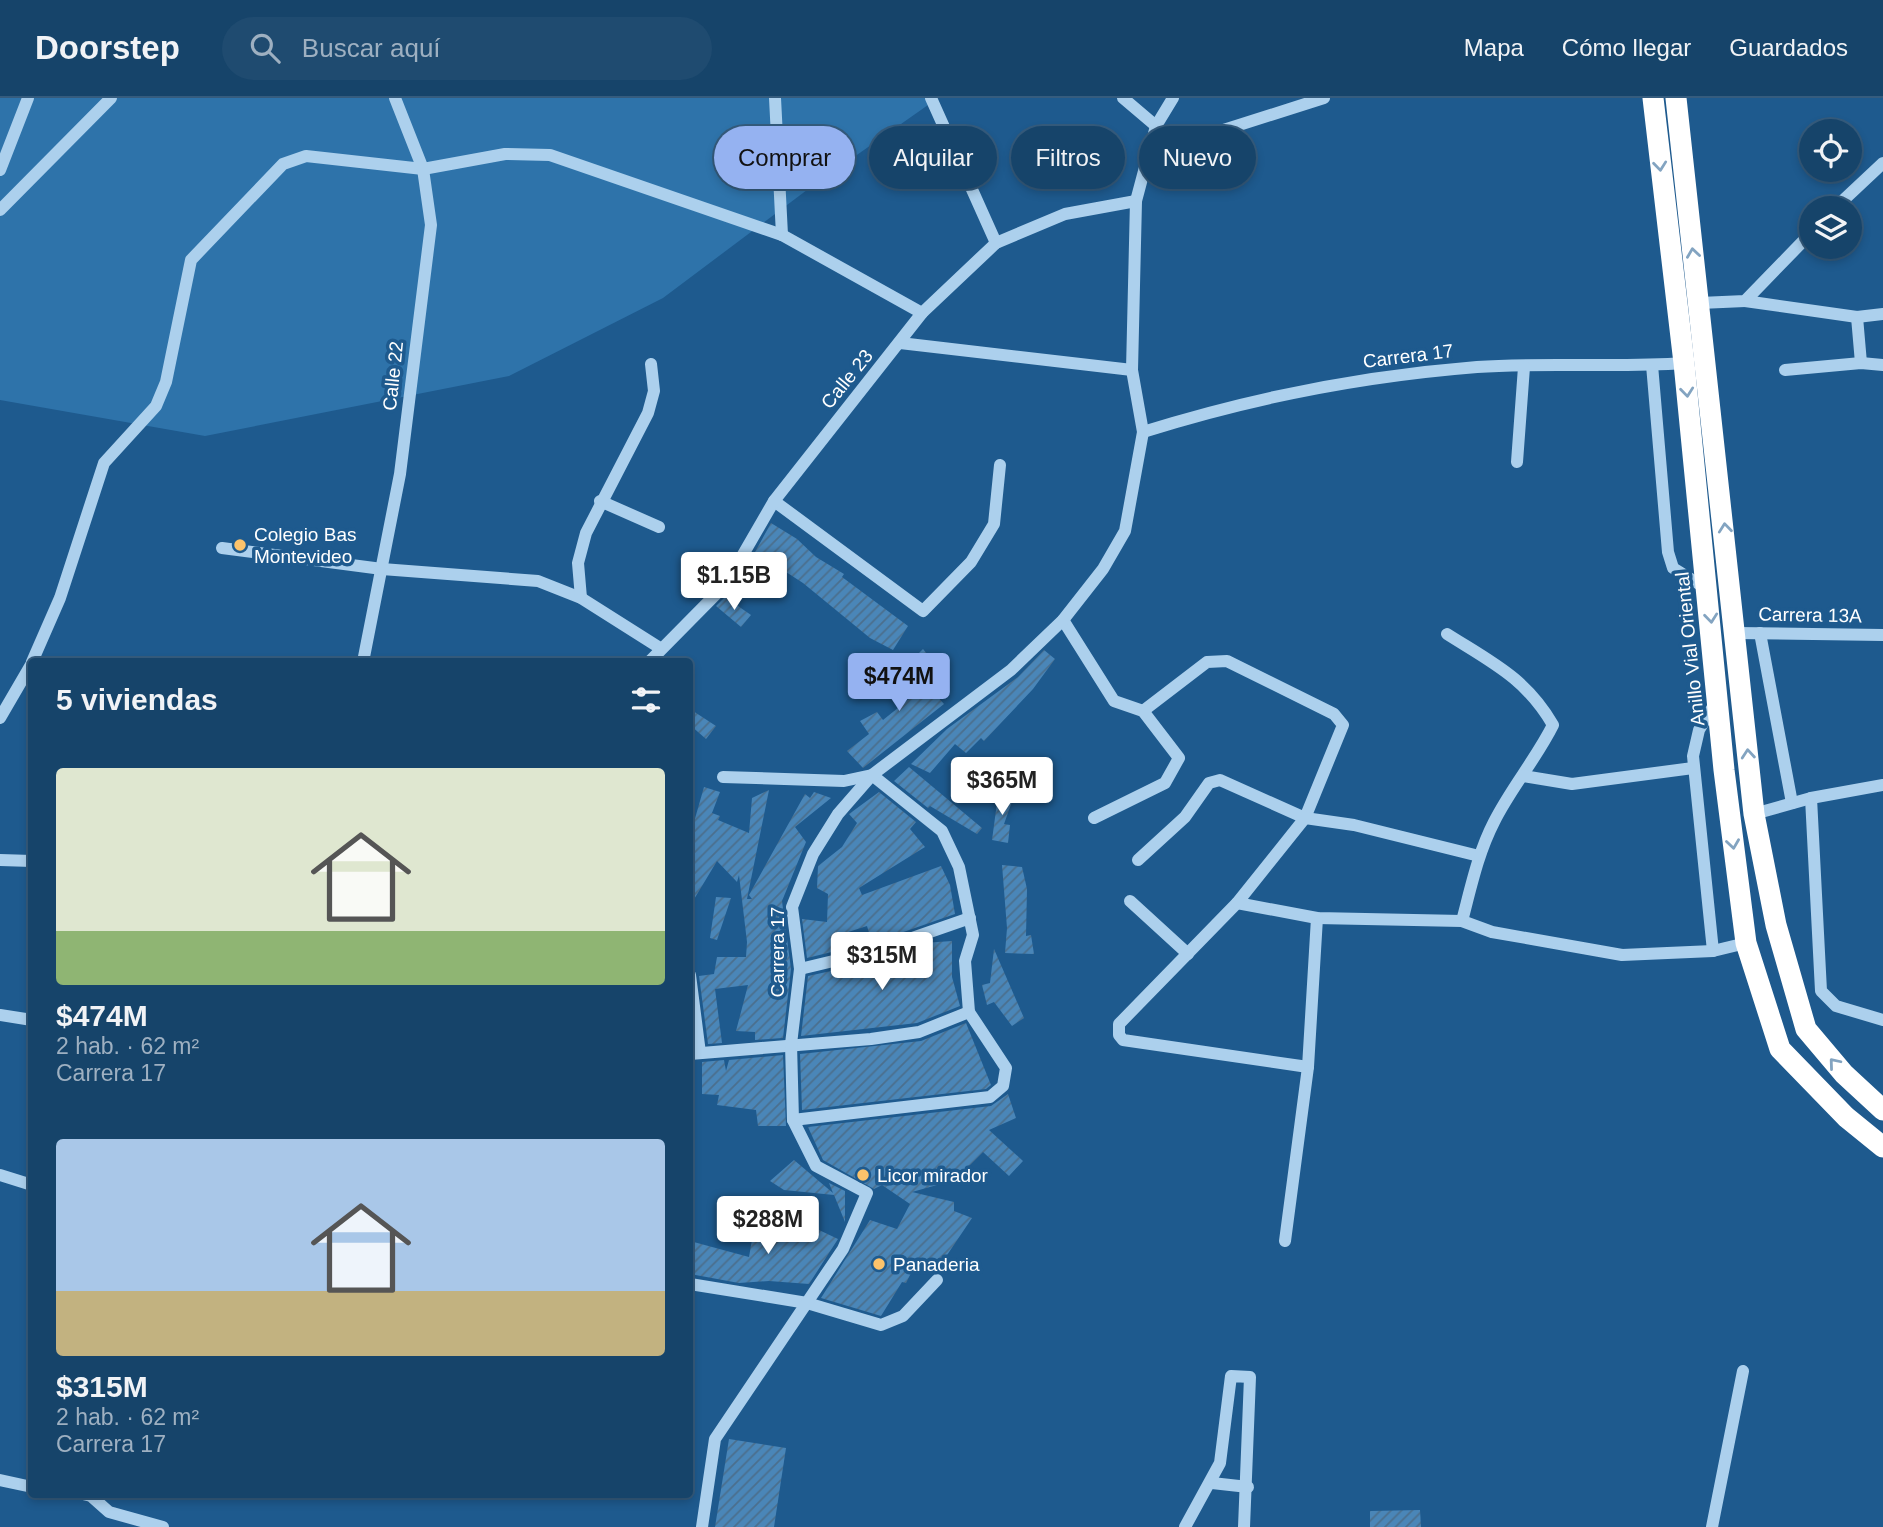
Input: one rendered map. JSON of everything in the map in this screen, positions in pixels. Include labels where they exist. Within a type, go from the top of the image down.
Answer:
[{"type":"highway","name":"Anillo Vial Oriental","points":[[1653,98],[1684,363],[1719,697],[1728,811],[1746,943],[1780,1049],[1846,1117],[1883,1147]]},
{"type":"highway","points":[[1676,98],[1754,814],[1776,925],[1806,1029],[1844,1074],[1883,1110]]},
{"type":"street","points":[[0,170],[28,98]]},
{"type":"street","points":[[0,209],[111,98]]},
{"type":"street","name":"Calle 22","points":[[364,658],[400,474],[431,225],[423,169],[395,98]]},
{"type":"street","points":[[775,98],[782,235]]},
{"type":"street","points":[[931,98],[996,243]]},
{"type":"street","points":[[1124,98],[1155,126]]},
{"type":"street","name":"Carrera 17","points":[[1157,126],[1173,98]]},
{"type":"street","points":[[1236,126],[1324,98]]},
{"type":"street","points":[[34,658],[60,598],[104,463],[156,406],[166,382],[191,260],[283,164],[306,156],[423,169],[505,154],[550,155],[782,235],[922,313]]},
{"type":"street","points":[[1848,196],[1883,163]]},
{"type":"street","name":"Carrera 17","points":[[807,1303],[843,1249],[867,1193],[816,1166],[793,1120],[791,1044],[800,969],[792,907],[813,854],[838,814],[872,775],[1011,670],[1063,620],[1103,569],[1125,531],[1143,432],[1132,370],[1136,201],[1139,189]]},
{"type":"street","name":"Calle 23","points":[[652,658],[726,584],[774,501],[922,313],[996,243],[1065,214],[1136,201]]},
{"type":"street","points":[[1745,301],[1799,245]]},
{"type":"street","points":[[1700,303],[1745,301],[1857,317],[1883,314]]},
{"type":"street","points":[[1857,317],[1861,363]]},
{"type":"street","points":[[900,343],[1132,370]]},
{"type":"street","name":"Carrera 17","points":[[1143,432],[1229,406],[1335,384],[1478,367],[1684,363]]},
{"type":"street","points":[[1785,370],[1861,363],[1883,365]]},
{"type":"street","points":[[581,598],[578,563],[586,533],[600,501],[648,413],[654,391],[651,364]]},
{"type":"street","points":[[1652,365],[1668,552],[1673,568],[1707,589]]},
{"type":"street","points":[[1517,462],[1524,367]]},
{"type":"street","points":[[774,501],[923,611],[971,562],[994,524],[1000,465]]},
{"type":"street","points":[[600,501],[659,527]]},
{"type":"street","points":[[222,548],[383,569],[538,581],[581,598],[660,648]]},
{"type":"street","points":[[1063,620],[1114,701],[1127,708],[1143,711],[1175,752],[1179,763],[1165,783],[1094,818]]},
{"type":"street","name":"Carrera 13A","points":[[1736,632],[1883,635]]},
{"type":"street","points":[[1760,633],[1792,803]]},
{"type":"street","points":[[1447,634],[1516,679],[1537,698],[1553,724],[1493,824],[1479,856],[1462,921]]},
{"type":"street","points":[[1143,711],[1207,662],[1227,661],[1334,715],[1343,725],[1305,818],[1237,903],[1119,1024],[1119,1035],[1123,1040],[1307,1067]]},
{"type":"street","points":[[0,718],[28,669]]},
{"type":"street","points":[[1713,951],[1693,768],[1699,730],[1719,697]]},
{"type":"street","points":[[1524,776],[1572,784],[1693,768]]},
{"type":"street","points":[[723,777],[844,781],[872,775],[942,831],[959,867],[970,918],[972,935],[965,961],[969,1012],[1006,1068],[1003,1086],[990,1097],[793,1120]]},
{"type":"street","points":[[1138,860],[1185,817],[1209,783],[1220,780],[1305,818],[1354,825],[1479,856]]},
{"type":"street","points":[[1754,814],[1811,798],[1883,785]]},
{"type":"street","points":[[1811,798],[1821,991],[1825,998],[1836,1006],[1883,1020]]},
{"type":"street","points":[[0,860],[28,861]]},
{"type":"street","points":[[1130,901],[1188,954]]},
{"type":"street","points":[[1237,903],[1317,918],[1462,921],[1492,932],[1622,955],[1713,951],[1746,943]]},
{"type":"street","points":[[800,969],[875,951],[970,918]]},
{"type":"street","points":[[1285,1241],[1307,1067],[1317,918]]},
{"type":"street","points":[[693,1022],[695,1054],[871,1039],[919,1032],[969,1012]]},
{"type":"street","points":[[0,1015],[28,1019]]},
{"type":"street","points":[[0,1174],[28,1184]]},
{"type":"street","points":[[693,1284],[807,1303],[881,1325],[903,1316],[937,1280]]},
{"type":"street","points":[[702,1527],[715,1438],[807,1303]]},
{"type":"street","points":[[1712,1527],[1743,1371]]},
{"type":"street","points":[[1185,1527],[1212,1483],[1220,1463],[1231,1376],[1250,1377],[1248,1487],[1244,1527]]},
{"type":"street","points":[[0,1480],[28,1486]]},
{"type":"street","points":[[1212,1483],[1248,1487]]},
{"type":"street","points":[[92,1498],[108,1512],[163,1527]]},
{"type":"shaded area","points":[[0,98],[938,98],[898,126],[869,126],[869,146],[855,156],[855,126],[714,126],[714,189],[808,189],[663,298],[509,376],[205,436],[0,400]]},
{"type":"building","points":[[771,523],[844,574],[842,577],[908,626],[893,650],[870,638],[803,583],[755,552]]},
{"type":"building","points":[[725,597],[751,615],[741,627],[716,606]]},
{"type":"building","points":[[923,649],[932,660],[926,666],[935,678],[926,684],[944,704],[863,768],[847,751],[869,734],[860,721],[877,712],[883,720],[914,695],[895,677]]},
{"type":"building","points":[[1044,650],[1055,659],[1033,689],[984,741],[981,738],[966,753],[955,744],[930,773],[911,764],[947,729],[1018,677]]},
{"type":"building","points":[[693,711],[716,726],[706,739],[693,728]]},
{"type":"building","points":[[909,767],[982,828],[977,834],[930,806],[928,808],[894,781]]},
{"type":"building","points":[[704,787],[720,792],[712,813],[720,816],[718,820],[749,833],[752,798],[769,790],[747,899],[752,899],[749,895],[805,794],[810,798],[814,792],[831,798],[795,827],[806,842],[782,901],[791,969],[783,1038],[755,1040],[755,1032],[736,1031],[748,985],[715,989],[722,1043],[708,1044],[699,976],[714,974],[717,957],[746,957],[747,942],[739,875],[737,882],[717,861],[693,901],[693,826]]},
{"type":"building","points":[[999,788],[1014,796],[1004,824],[1010,825],[1008,843],[992,840]]},
{"type":"building","points":[[879,792],[916,822],[910,829],[925,847],[859,888],[862,895],[941,866],[950,885],[955,914],[872,943],[867,926],[842,934],[844,949],[807,958],[802,919],[827,922],[828,894],[817,888],[818,866],[842,847],[857,823],[849,814]]},
{"type":"building","points":[[1002,865],[1022,867],[1027,889],[1026,936],[1031,935],[1034,954],[1005,953],[1007,928]]},
{"type":"building","points":[[716,897],[731,898],[717,940],[710,938]]},
{"type":"building","points":[[952,941],[952,977],[960,1006],[917,1023],[801,1036],[808,976],[877,961],[923,943]]},
{"type":"building","points":[[994,949],[1024,1018],[1012,1026],[994,1002],[987,1005],[982,985],[990,983]]},
{"type":"building","points":[[966,1023],[991,1085],[986,1089],[802,1110],[800,1054],[921,1041]]},
{"type":"building","points":[[783,1055],[786,1126],[758,1126],[756,1110],[717,1105],[719,1095],[702,1094],[702,1062],[724,1060],[726,1071],[729,1060]]},
{"type":"building","points":[[1008,1094],[1016,1118],[989,1130],[1023,1161],[1009,1176],[983,1152],[955,1180],[912,1192],[954,1202],[954,1211],[972,1218],[937,1270],[916,1263],[906,1283],[902,1282],[881,1316],[821,1298],[870,1220],[897,1229],[910,1204],[882,1185],[874,1189],[823,1160],[808,1127],[991,1106]]},
{"type":"building","points":[[794,1160],[833,1193],[829,1183],[845,1191],[845,1222],[834,1195],[784,1190],[770,1181]]},
{"type":"building","points":[[781,1212],[838,1239],[809,1284],[769,1281],[739,1283],[693,1275],[693,1242],[749,1257],[754,1228],[779,1230]]},
{"type":"building","points":[[729,1439],[786,1448],[774,1527],[715,1527]]},
{"type":"building","points":[[1420,1510],[1421,1527],[1370,1527],[1370,1511]]},
{"type":"place","name":"Colegio Bas Montevideo","points":[[240,545]]},
{"type":"place","name":"Licor mirador","points":[[863,1175]]},
{"type":"place","name":"Panaderia","points":[[879,1264]]}]
